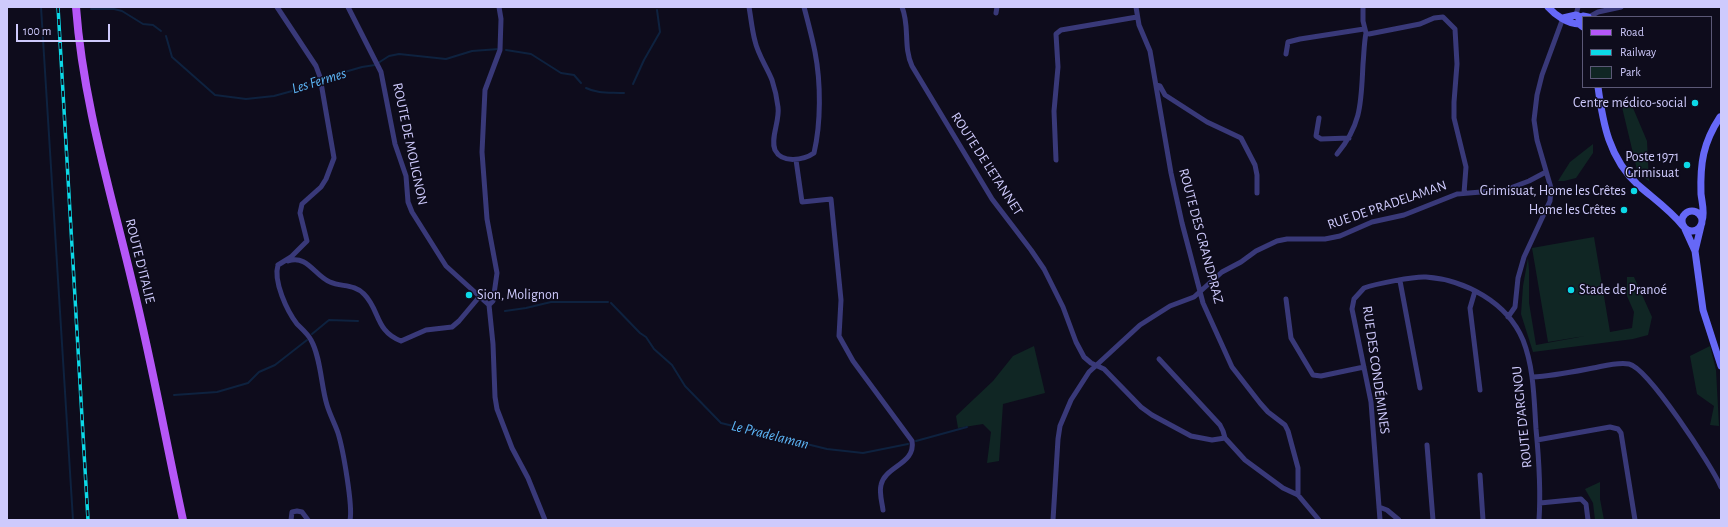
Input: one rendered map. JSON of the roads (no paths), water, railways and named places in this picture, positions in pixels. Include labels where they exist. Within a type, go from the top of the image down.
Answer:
[{"type":"main road","name":"ROUTE D'ITALIE","points":[[76,7],[81,54],[97,142],[140,316],[182,520]]},
{"type":"street","points":[[277,7],[316,66],[320,79],[334,158],[326,179],[321,187],[302,204],[300,213],[307,241],[291,257],[278,265],[276,271],[278,284],[286,303],[296,322],[311,340],[320,369],[326,404],[338,434],[350,504],[350,520]]},
{"type":"street","name":"ROUTE DE MOLIGNON","points":[[348,7],[380,67],[386,88],[395,144],[406,176],[408,202],[412,212],[446,266],[489,305]]},
{"type":"street","points":[[499,7],[501,19],[500,50],[486,90],[482,152],[486,219],[497,273],[493,301],[489,305],[493,344],[495,397],[497,409],[512,448],[528,478],[545,520]]},
{"type":"street","points":[[749,7],[755,41],[772,80],[778,108],[778,119],[774,139],[775,150],[781,157],[796,160],[808,157],[814,153],[817,138],[818,88],[816,60],[804,7]]},
{"type":"street","name":"ROUTE DE L'ETANNET","points":[[902,7],[906,20],[908,54],[912,66],[992,199],[1044,269],[1063,307],[1076,342],[1087,360],[1109,373],[1141,407],[1158,418],[1192,436],[1212,440],[1225,438]]},
{"type":"street","name":"ROUTE DES GRANDPRAZ","points":[[1136,7],[1137,17],[1150,52],[1171,173],[1203,303],[1232,367],[1268,412],[1285,424],[1298,468],[1298,495]]},
{"type":"street","points":[[1337,154],[1349,138],[1356,124],[1359,110],[1365,31],[1362,21],[1363,7]]},
{"type":"street","points":[[1548,7],[1568,22],[1582,22],[1578,7]]},
{"type":"street","points":[[1592,16],[1598,12],[1621,7]]},
{"type":"street","points":[[1056,160],[1054,111],[1058,67],[1056,34],[1061,30],[1137,17]]},
{"type":"street","points":[[1286,54],[1288,42],[1300,39],[1365,31],[1374,34],[1406,28],[1434,18],[1443,17],[1455,29],[1456,64],[1454,118],[1466,167],[1464,193]]},
{"type":"street","points":[[1508,317],[1515,307],[1518,278],[1524,257],[1550,201],[1551,188],[1535,131],[1535,110],[1544,70],[1563,18]]},
{"type":"street","points":[[1156,86],[1160,86],[1165,94],[1207,122],[1241,138],[1255,165],[1257,175],[1257,193]]},
{"type":"street","points":[[1598,88],[1606,132],[1618,162],[1637,184],[1664,205],[1684,227],[1694,231],[1701,223]]},
{"type":"street","points":[[1695,251],[1703,215],[1701,171],[1704,150],[1709,134],[1720,116]]},
{"type":"street","points":[[1319,118],[1316,136],[1321,139],[1349,138]]},
{"type":"street","points":[[796,160],[802,202],[831,199],[841,300],[839,336],[853,361],[912,441],[912,449],[908,458],[882,481],[880,492],[883,510]]},
{"type":"street","name":"RUE DE PRADELAMAN","points":[[1053,520],[1055,465],[1060,426],[1077,388],[1089,372],[1140,325],[1170,306],[1194,297],[1222,272],[1242,262],[1256,251],[1277,241],[1296,238],[1325,239],[1340,236],[1372,222],[1404,215],[1441,199],[1464,193],[1505,190],[1529,181],[1546,172]]},
{"type":"street","points":[[1701,196],[1698,205],[1682,218],[1684,227],[1695,251],[1702,310],[1721,366]]},
{"type":"street","points":[[1664,205],[1690,211],[1699,215],[1701,223]]},
{"type":"street","points":[[278,265],[297,259],[307,263],[328,282],[357,288],[365,295],[385,332],[392,338],[400,341],[426,330],[452,327],[480,296]]},
{"type":"street","name":"RUE DES CONDÉMINES","points":[[1380,520],[1371,402],[1352,309],[1354,299],[1364,288],[1424,276],[1450,280],[1476,291],[1494,302],[1508,317]]},
{"type":"street","points":[[1400,281],[1420,388]]},
{"type":"street","points":[[1476,291],[1470,308],[1480,390]]},
{"type":"street","points":[[1286,299],[1291,338],[1313,375],[1321,376],[1364,367]]},
{"type":"street","name":"ROUTE D'ARGNOU","points":[[1508,317],[1522,339],[1532,378],[1537,440],[1540,503],[1539,520]]},
{"type":"street","points":[[1159,359],[1220,425],[1225,438],[1245,460],[1283,488],[1298,495],[1319,520]]},
{"type":"street","points":[[1532,378],[1618,364],[1629,364],[1635,367],[1643,374],[1672,410],[1716,475],[1721,487]]},
{"type":"street","points":[[1537,440],[1610,427],[1618,429],[1621,433],[1636,520]]},
{"type":"street","points":[[1428,445],[1433,520]]},
{"type":"street","points":[[1480,475],[1484,520]]},
{"type":"street","points":[[1540,503],[1581,499],[1586,504],[1588,520]]},
{"type":"street","points":[[1379,507],[1387,510],[1399,520]]},
{"type":"street","points":[[291,520],[292,512],[297,511],[302,512],[308,520]]},
{"type":"waterway","points":[[41,7],[73,520]]},
{"type":"waterway","name":"Les Fermes","points":[[91,9],[114,9],[122,11],[143,24],[153,25],[161,31]]},
{"type":"waterway","name":"Les Fermes","points":[[633,84],[644,60],[660,32],[657,10]]},
{"type":"waterway","name":"Les Fermes","points":[[166,36],[172,57],[215,95],[246,99],[274,96],[303,88],[324,78],[362,67],[375,65],[389,56],[399,54],[446,59],[472,51],[499,49]]},
{"type":"waterway","name":"Les Fermes","points":[[506,50],[531,54],[561,73],[574,75],[581,83]]},
{"type":"waterway","name":"Les Fermes","points":[[586,88],[600,92],[624,93]]},
{"type":"waterway","name":"Le Pradelaman","points":[[505,311],[551,302],[608,302]]},
{"type":"waterway","name":"Le Pradelaman","points":[[611,303],[640,333],[646,337],[654,349],[672,365],[685,386],[721,423],[827,449],[863,453],[908,444]]},
{"type":"waterway","name":"Le Pradelaman","points":[[312,334],[329,320],[358,321]]},
{"type":"waterway","name":"Le Pradelaman","points":[[174,395],[217,392],[248,383],[259,372],[275,365],[307,340]]},
{"type":"waterway","name":"Le Pradelaman","points":[[916,441],[967,427]]},
{"type":"railway","points":[[58,7],[88,520]]},
{"type":"place","name":"Centre médico-social","points":[[1695,103]]},
{"type":"place","name":"Poste 1971 Grimisuat","points":[[1687,165]]},
{"type":"place","name":"Grimisuat, Home les Crêtes","points":[[1634,191]]},
{"type":"place","name":"Home les Crêtes","points":[[1624,210]]},
{"type":"place","name":"Stade de Pranoé","points":[[1571,290]]},
{"type":"place","name":"Sion, Molignon","points":[[469,295]]}]
